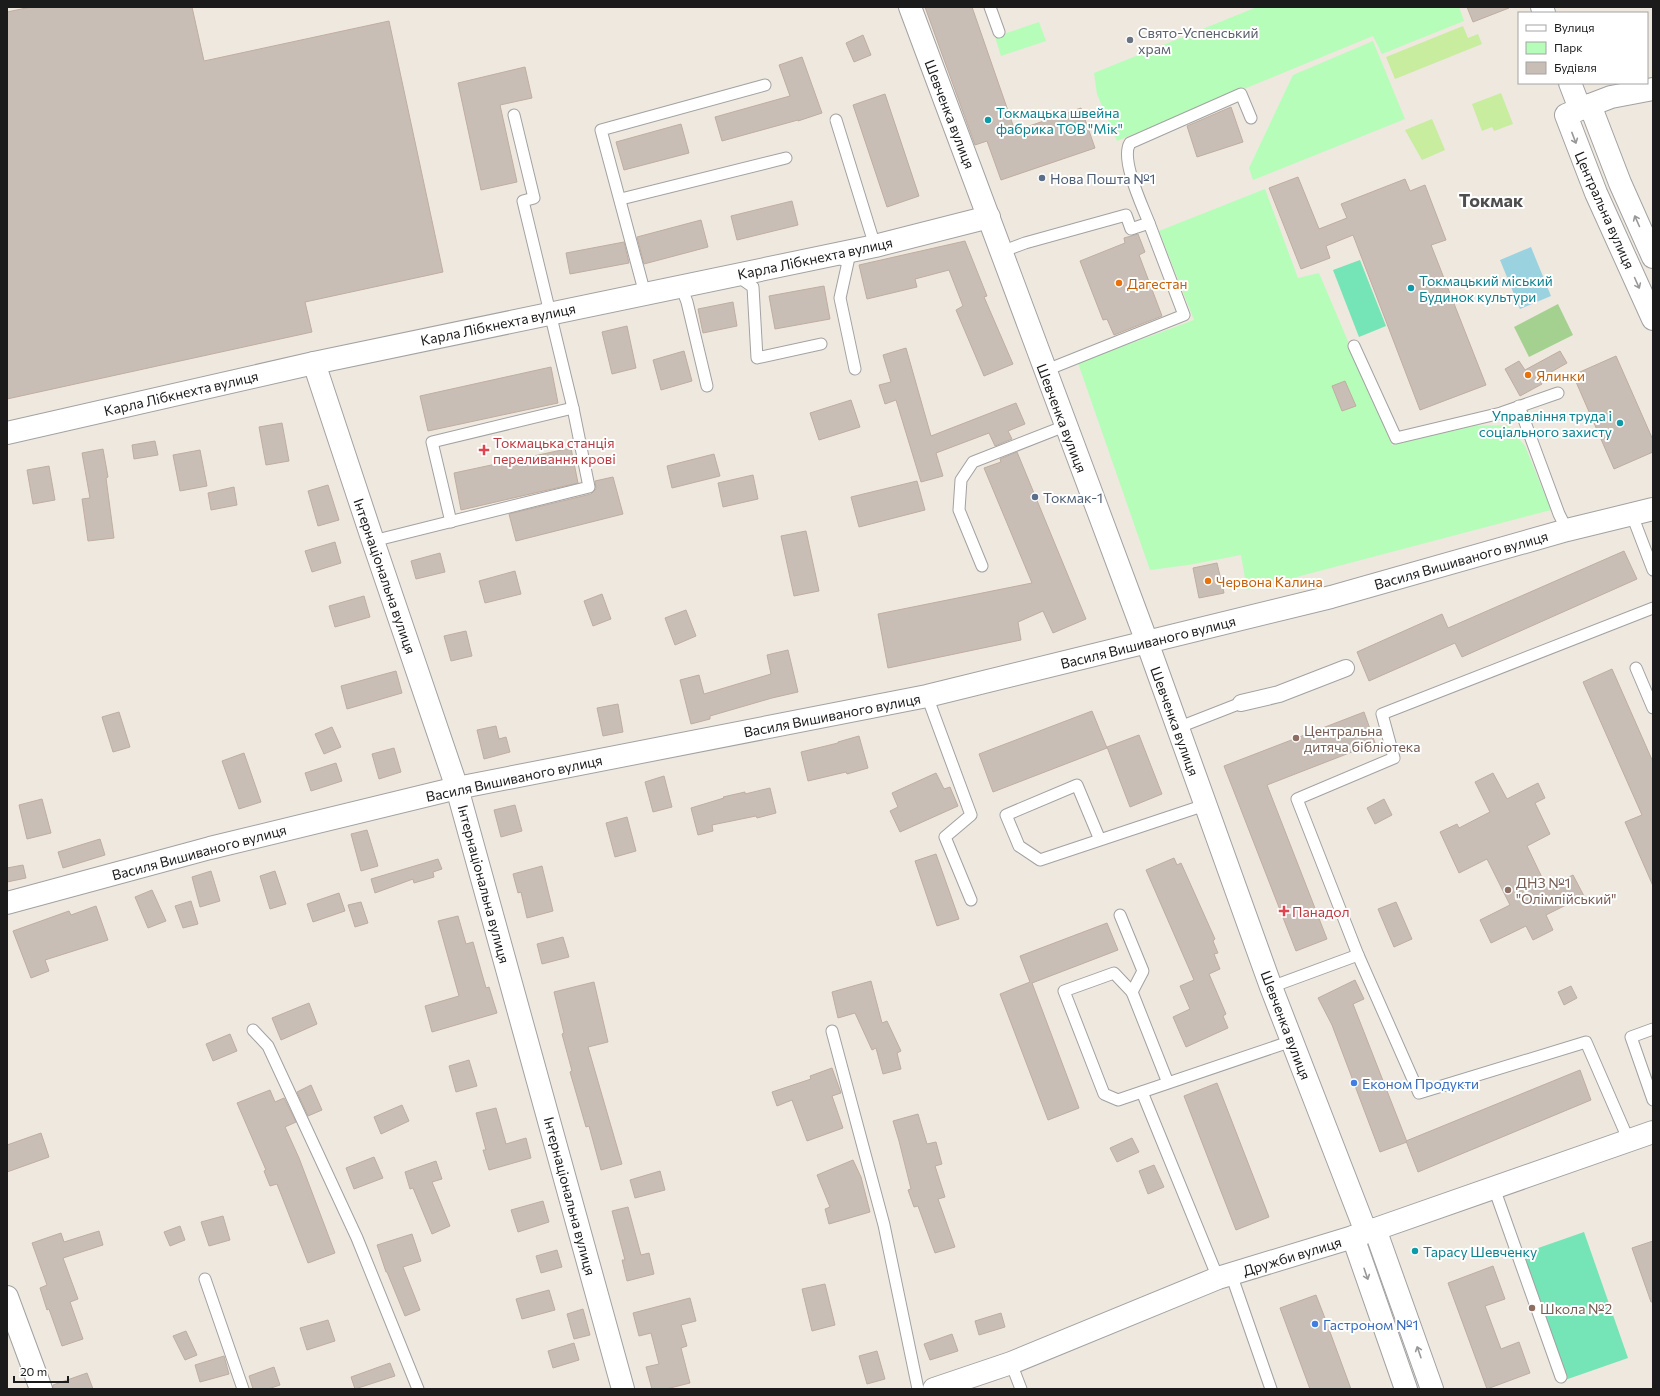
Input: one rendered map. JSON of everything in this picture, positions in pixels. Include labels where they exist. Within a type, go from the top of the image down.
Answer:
[{"type":"street","name":"Шевченка вулиця","points":[[910,7],[989,217],[1044,371],[1147,642],[1271,987],[1365,1233],[1432,1389]]},
{"type":"street","name":"Центральна вулиця","points":[[1571,84],[1585,107],[1653,256]]},
{"type":"street","points":[[1585,107],[1611,97],[1653,89]]},
{"type":"street","name":"Центральна вулиця","points":[[1585,107],[1566,115],[1572,134],[1596,193],[1653,319]]},
{"type":"street","name":"Карла Лібкнехта вулиця","points":[[7,433],[314,363],[875,246],[989,217]]},
{"type":"street","name":"Інтернаціональна вулиця","points":[[314,363],[457,788],[623,1389]]},
{"type":"street","name":"Василя Вишиваного вулиця","points":[[7,903],[210,848],[457,788],[928,696],[1331,597],[1567,530],[1653,510]]},
{"type":"street","points":[[1241,703],[1279,694],[1346,668]]},
{"type":"street","name":"Дружби вулиця","points":[[934,1389],[1011,1363],[1225,1276],[1365,1233],[1653,1132]]},
{"type":"street","name":"Шевченка вулиця","points":[[1365,1233],[1406,1389]]},
{"type":"street","points":[[7,1297],[41,1389]]},
{"type":"lane","points":[[990,7],[999,32]]},
{"type":"lane","points":[[645,294],[621,199],[601,130],[765,85]]},
{"type":"lane","points":[[1044,371],[1184,315],[1148,223],[1127,162],[1127,152],[1130,143],[1241,94],[1251,118]]},
{"type":"lane","points":[[373,541],[589,487],[573,408],[523,201],[534,198],[514,115]]},
{"type":"lane","points":[[836,120],[875,246]]},
{"type":"lane","points":[[621,199],[786,158]]},
{"type":"lane","points":[[1001,252],[1025,243],[1126,215],[1131,229],[1148,223]]},
{"type":"lane","points":[[832,255],[848,262],[840,298],[855,369]]},
{"type":"lane","points":[[736,275],[753,287],[757,358],[821,344]]},
{"type":"lane","points":[[682,286],[706,386]]},
{"type":"lane","points":[[1354,346],[1396,438],[1494,415],[1558,393]]},
{"type":"lane","points":[[1519,406],[1559,514],[1567,530]]},
{"type":"lane","points":[[451,522],[432,442],[573,408]]},
{"type":"lane","points":[[982,566],[959,510],[961,480],[973,462],[1065,426]]},
{"type":"lane","points":[[1632,515],[1653,570]]},
{"type":"lane","points":[[1628,1141],[1586,1042],[1419,1093],[1358,955],[1297,799],[1394,758],[1382,714],[1653,608]]},
{"type":"lane","points":[[1636,668],[1653,708]]},
{"type":"lane","points":[[928,696],[971,815],[945,837],[971,900]]},
{"type":"lane","points":[[1177,728],[1241,703]]},
{"type":"lane","points":[[1100,840],[1077,785],[1006,815],[1019,846],[1040,860],[1100,840],[1205,805]]},
{"type":"lane","points":[[1120,915],[1143,971],[1132,992]]},
{"type":"lane","points":[[1271,987],[1358,955]]},
{"type":"lane","points":[[1168,1084],[1132,992],[1114,973],[1064,991],[1104,1094],[1118,1100],[1168,1084],[1292,1041]]},
{"type":"lane","points":[[1653,1029],[1631,1037],[1653,1100]]},
{"type":"lane","points":[[253,1030],[268,1046],[357,1238],[418,1389]]},
{"type":"lane","points":[[832,1031],[884,1225],[918,1389]]},
{"type":"lane","points":[[1142,1092],[1225,1276],[1272,1389]]},
{"type":"lane","points":[[1494,1188],[1561,1378]]},
{"type":"lane","points":[[205,1280],[243,1389]]},
{"type":"lane","points":[[1011,1363],[1022,1389]]},
{"type":"green space","points":[[1257,7],[1459,7],[1464,21],[1382,54],[1373,36],[1117,141],[1097,94],[1094,73]]},
{"type":"green space","points":[[1039,22],[1046,41],[1001,56],[995,37]]},
{"type":"green space","points":[[1463,26],[1468,38],[1478,34],[1482,44],[1395,79],[1386,57]]},
{"type":"green space","points":[[1373,41],[1405,119],[1253,180],[1249,168],[1293,75]]},
{"type":"green space","points":[[1501,93],[1513,124],[1494,131],[1492,127],[1482,131],[1472,104]]},
{"type":"green space","points":[[1432,119],[1445,150],[1422,160],[1405,130]]},
{"type":"green space","points":[[1265,189],[1298,278],[1319,273],[1392,445],[1474,426],[1508,425],[1525,446],[1551,510],[1247,590],[1241,555],[1188,565],[1150,570],[1078,363],[1194,320],[1159,231]]},
{"type":"green space","points":[[1360,260],[1386,326],[1359,337],[1333,270]]},
{"type":"green space","points":[[1558,304],[1573,335],[1529,357],[1514,327]]},
{"type":"green space","points":[[1584,1232],[1628,1358],[1565,1380],[1521,1254]]},
{"type":"water","points":[[1531,247],[1551,296],[1520,309],[1500,260]]},
{"type":"building","points":[[31,7],[192,7],[204,61],[389,21],[443,272],[305,302],[312,332],[7,399],[7,12]]},
{"type":"building","name":"Токмацька швейна фабрика ТОВ \"Мік\"","points":[[925,7],[972,7],[1015,131],[1081,108],[1095,148],[1001,180],[987,141],[975,145]]},
{"type":"building","points":[[1467,7],[1509,7],[1509,8],[1473,22]]},
{"type":"building","points":[[863,35],[871,55],[854,62],[846,43]]},
{"type":"building","points":[[802,57],[822,113],[798,121],[722,141],[715,117],[790,96],[779,65]]},
{"type":"building","points":[[525,67],[532,98],[500,105],[517,182],[481,190],[458,83]]},
{"type":"building","points":[[885,94],[919,196],[887,207],[853,105]]},
{"type":"building","points":[[1231,107],[1243,142],[1197,157],[1187,126]]},
{"type":"building","points":[[681,124],[689,153],[624,170],[616,142]]},
{"type":"building","name":"Токмацький міський Будинок культури","points":[[1298,177],[1319,229],[1347,218],[1341,204],[1405,179],[1410,191],[1425,185],[1446,240],[1431,245],[1486,385],[1420,410],[1353,235],[1326,246],[1330,258],[1301,269],[1269,188]]},
{"type":"building","points":[[792,201],[798,225],[737,240],[731,216]]},
{"type":"building","points":[[701,220],[708,247],[644,264],[637,237]]},
{"type":"building","name":"Дагестан","points":[[1138,234],[1145,252],[1139,255],[1162,316],[1114,335],[1107,319],[1103,320],[1080,261],[1125,243],[1124,238]]},
{"type":"building","points":[[965,241],[987,296],[984,297],[1013,364],[984,376],[956,310],[963,306],[949,270],[915,279],[917,287],[867,299],[859,265]]},
{"type":"building","points":[[624,242],[629,263],[570,274],[566,253]]},
{"type":"building","points":[[824,286],[830,319],[775,329],[769,296]]},
{"type":"building","points":[[733,302],[737,326],[703,333],[698,309]]},
{"type":"building","points":[[627,326],[636,368],[612,374],[602,332]]},
{"type":"building","points":[[906,348],[931,436],[1016,403],[1025,424],[1008,431],[1012,439],[995,446],[989,433],[936,453],[943,476],[921,482],[896,400],[885,404],[879,385],[891,382],[883,355]]},
{"type":"building","points":[[684,351],[692,381],[661,390],[653,360]]},
{"type":"building","name":"Ялинки","points":[[1560,351],[1567,363],[1539,379],[1542,384],[1520,396],[1505,369],[1519,361],[1525,370]]},
{"type":"building","name":"Управління труда і соціального захисту","points":[[1616,356],[1653,440],[1653,452],[1614,469],[1573,375]]},
{"type":"building","points":[[551,367],[558,403],[428,431],[420,396]]},
{"type":"building","points":[[1345,381],[1356,406],[1342,411],[1332,386]]},
{"type":"building","points":[[851,400],[860,427],[819,440],[810,413]]},
{"type":"building","points":[[282,423],[289,461],[266,465],[259,427]]},
{"type":"building","points":[[155,441],[158,455],[134,459],[132,445]]},
{"type":"building","points":[[571,448],[578,483],[461,510],[454,473]]},
{"type":"building","points":[[103,449],[108,477],[106,478],[114,538],[88,541],[82,499],[90,498],[82,453]]},
{"type":"building","points":[[200,450],[207,486],[180,491],[173,455]]},
{"type":"building","points":[[1017,452],[1086,619],[1053,633],[1043,611],[1018,622],[1021,640],[888,668],[878,614],[1032,583],[984,468],[1001,462],[1000,459]]},
{"type":"building","points":[[714,454],[720,476],[672,488],[667,466]]},
{"type":"building","points":[[49,466],[55,500],[33,504],[27,470]]},
{"type":"building","points":[[753,475],[758,499],[723,507],[718,483]]},
{"type":"building","points":[[613,477],[623,514],[516,541],[509,514],[591,494],[596,489],[595,481]]},
{"type":"building","points":[[917,481],[925,510],[859,527],[851,497]]},
{"type":"building","points":[[328,485],[339,520],[318,526],[308,491]]},
{"type":"building","points":[[234,487],[237,505],[211,510],[208,493]]},
{"type":"building","points":[[806,531],[819,591],[794,596],[781,536]]},
{"type":"building","points":[[335,542],[341,563],[312,572],[305,551]]},
{"type":"building","points":[[1624,551],[1637,579],[1462,657],[1455,643],[1369,681],[1357,652],[1442,614],[1448,628]]},
{"type":"building","points":[[440,553],[445,572],[416,579],[411,561]]},
{"type":"building","name":"Червона Калина","points":[[1217,563],[1224,593],[1199,598],[1193,568]]},
{"type":"building","points":[[515,571],[521,594],[485,603],[479,581]]},
{"type":"building","points":[[602,594],[611,619],[593,626],[584,601]]},
{"type":"building","points":[[364,596],[370,617],[335,627],[329,606]]},
{"type":"building","points":[[686,610],[696,636],[675,645],[665,618]]},
{"type":"building","points":[[466,631],[472,656],[451,661],[444,636]]},
{"type":"building","points":[[788,650],[798,692],[710,716],[710,719],[691,724],[680,680],[699,675],[704,694],[771,674],[767,655]]},
{"type":"building","points":[[1612,669],[1653,762],[1653,886],[1625,822],[1642,815],[1583,682]]},
{"type":"building","points":[[396,671],[402,693],[347,709],[341,686]]},
{"type":"building","points":[[618,704],[623,732],[603,736],[597,708]]},
{"type":"building","points":[[1092,711],[1107,748],[993,792],[979,754]]},
{"type":"building","points":[[119,712],[130,747],[113,752],[102,717]]},
{"type":"building","points":[[1364,712],[1375,743],[1267,785],[1327,939],[1296,951],[1224,766]]},
{"type":"building","points":[[496,726],[499,739],[506,737],[510,752],[484,759],[477,730]]},
{"type":"building","points":[[332,727],[341,747],[324,754],[315,734]]},
{"type":"building","points":[[1139,735],[1162,794],[1130,807],[1107,747]]},
{"type":"building","points":[[859,736],[868,768],[847,774],[846,772],[808,781],[801,752]]},
{"type":"building","points":[[394,748],[401,772],[379,779],[372,754]]},
{"type":"building","points":[[244,753],[261,802],[239,809],[222,761]]},
{"type":"building","points":[[336,763],[342,781],[311,791],[305,773]]},
{"type":"building","points":[[936,773],[944,789],[950,787],[958,806],[900,832],[890,811],[898,807],[892,793]]},
{"type":"building","points":[[1493,773],[1507,799],[1538,783],[1545,798],[1535,803],[1550,834],[1527,846],[1547,888],[1573,875],[1584,896],[1546,915],[1553,930],[1533,940],[1526,926],[1491,943],[1480,920],[1510,905],[1487,859],[1459,873],[1440,832],[1457,824],[1459,828],[1490,812],[1475,782]]},
{"type":"building","points":[[664,776],[672,807],[653,812],[645,782]]},
{"type":"building","points":[[770,788],[776,813],[757,818],[756,816],[712,825],[713,831],[698,835],[691,808],[724,798],[723,797]]},
{"type":"building","points":[[42,799],[51,833],[27,839],[19,805]]},
{"type":"building","points":[[1384,799],[1392,815],[1375,824],[1367,808]]},
{"type":"building","points":[[515,805],[522,831],[501,837],[494,810]]},
{"type":"building","points":[[627,817],[636,851],[615,857],[606,823]]},
{"type":"building","points":[[367,830],[378,866],[361,871],[351,834]]},
{"type":"building","points":[[100,839],[105,855],[63,868],[58,852]]},
{"type":"building","points":[[936,854],[959,919],[937,926],[915,861]]},
{"type":"building","points":[[1174,858],[1177,865],[1181,863],[1215,939],[1213,941],[1218,953],[1214,954],[1220,969],[1209,974],[1226,1014],[1223,1016],[1228,1028],[1186,1047],[1173,1017],[1190,1009],[1180,986],[1194,980],[1146,870]]},
{"type":"building","points":[[438,859],[442,869],[433,872],[434,877],[414,883],[413,879],[375,893],[371,879]]},
{"type":"building","points":[[23,865],[26,878],[7,882],[7,868]]},
{"type":"building","points":[[542,866],[553,911],[527,918],[521,892],[518,893],[513,874]]},
{"type":"building","points":[[211,871],[220,901],[200,907],[192,877]]},
{"type":"building","points":[[275,871],[286,904],[270,909],[260,876]]},
{"type":"building","points":[[152,890],[166,921],[148,928],[135,897]]},
{"type":"building","points":[[339,893],[345,911],[313,922],[307,904]]},
{"type":"building","points":[[191,901],[198,924],[183,928],[175,906]]},
{"type":"building","points":[[361,902],[368,923],[355,927],[348,905]]},
{"type":"building","points":[[1396,902],[1412,939],[1394,947],[1378,909]]},
{"type":"building","points":[[96,906],[108,940],[45,960],[49,971],[31,978],[13,931],[69,911],[71,915]]},
{"type":"building","points":[[458,916],[466,944],[473,942],[486,988],[489,987],[497,1013],[432,1032],[425,1006],[459,996],[438,921]]},
{"type":"building","points":[[1107,923],[1118,950],[1032,983],[1079,1108],[1048,1120],[1000,994],[1030,982],[1020,956]]},
{"type":"building","points":[[563,937],[569,957],[542,964],[537,944]]},
{"type":"building","points":[[1355,980],[1364,999],[1353,1004],[1407,1142],[1380,1152],[1332,1025],[1318,998]]},
{"type":"building","points":[[871,981],[882,1023],[887,1021],[901,1051],[897,1053],[901,1069],[883,1074],[876,1048],[872,1050],[855,1013],[838,1018],[832,992]]},
{"type":"building","points":[[594,982],[608,1042],[588,1047],[622,1164],[601,1170],[589,1126],[586,1127],[570,1072],[572,1071],[562,1034],[564,1033],[554,992]]},
{"type":"building","points":[[1571,986],[1577,998],[1564,1005],[1558,992]]},
{"type":"building","points":[[309,1003],[317,1024],[281,1040],[272,1018]]},
{"type":"building","points":[[230,1034],[237,1051],[213,1061],[206,1044]]},
{"type":"building","points":[[469,1060],[477,1086],[456,1092],[449,1066]]},
{"type":"building","points":[[832,1068],[841,1093],[832,1096],[843,1128],[807,1141],[792,1100],[777,1106],[772,1092],[811,1079],[810,1076]]},
{"type":"building","points":[[1580,1070],[1591,1100],[1418,1172],[1406,1141]]},
{"type":"building","points":[[1217,1083],[1269,1217],[1236,1230],[1184,1096]]},
{"type":"building","points":[[311,1085],[322,1110],[308,1116],[297,1092]]},
{"type":"building","points":[[270,1090],[275,1102],[284,1098],[296,1122],[285,1127],[299,1158],[335,1253],[308,1263],[277,1184],[270,1186],[264,1171],[266,1170],[237,1103]]},
{"type":"building","points":[[402,1105],[409,1121],[381,1134],[374,1117]]},
{"type":"building","points":[[496,1108],[506,1144],[526,1138],[531,1158],[489,1170],[483,1150],[486,1150],[476,1113]]},
{"type":"building","points":[[918,1114],[927,1144],[936,1142],[942,1164],[935,1166],[945,1197],[938,1199],[955,1247],[935,1253],[918,1206],[914,1207],[908,1190],[911,1189],[893,1121]]},
{"type":"building","points":[[41,1133],[49,1157],[7,1172],[7,1145]]},
{"type":"building","points":[[1132,1138],[1139,1152],[1117,1162],[1110,1148]]},
{"type":"building","points":[[374,1157],[383,1178],[354,1189],[346,1168]]},
{"type":"building","points":[[853,1160],[861,1177],[870,1212],[829,1224],[825,1209],[830,1207],[817,1175]]},
{"type":"building","points":[[436,1161],[442,1179],[432,1182],[450,1226],[432,1234],[413,1188],[410,1189],[405,1172]]},
{"type":"building","points":[[1154,1165],[1164,1187],[1148,1194],[1139,1171]]},
{"type":"building","points":[[660,1171],[665,1190],[635,1198],[630,1180]]},
{"type":"building","points":[[543,1201],[549,1222],[518,1232],[511,1210]]},
{"type":"building","points":[[628,1207],[641,1255],[649,1253],[654,1274],[627,1281],[622,1260],[625,1260],[612,1211]]},
{"type":"building","points":[[223,1216],[230,1240],[209,1246],[201,1222]]},
{"type":"building","points":[[180,1226],[185,1240],[170,1246],[164,1232]]},
{"type":"building","points":[[99,1231],[103,1245],[63,1258],[78,1299],[70,1302],[83,1339],[62,1346],[49,1309],[47,1310],[40,1288],[47,1285],[32,1243],[61,1233],[64,1242]]},
{"type":"building","points":[[412,1234],[421,1261],[403,1267],[420,1310],[405,1316],[386,1272],[377,1245]]},
{"type":"building","points":[[1653,1241],[1653,1302],[1651,1302],[1632,1248]]},
{"type":"building","points":[[557,1250],[562,1267],[541,1273],[536,1256]]},
{"type":"building","points":[[1493,1266],[1505,1299],[1485,1306],[1501,1349],[1519,1342],[1530,1373],[1487,1389],[1448,1283]]},
{"type":"building","points":[[825,1284],[835,1325],[812,1331],[802,1289]]},
{"type":"building","points":[[549,1290],[555,1310],[522,1319],[516,1299]]},
{"type":"building","points":[[1316,1295],[1351,1389],[1310,1389],[1280,1308]]},
{"type":"building","points":[[690,1298],[696,1321],[681,1325],[687,1346],[681,1348],[690,1383],[666,1389],[652,1389],[646,1367],[659,1364],[651,1333],[639,1336],[633,1313]]},
{"type":"building","points":[[583,1309],[590,1335],[574,1339],[567,1314]]},
{"type":"building","points":[[1001,1313],[1005,1327],[979,1335],[975,1321]]},
{"type":"building","points":[[328,1320],[335,1341],[307,1350],[300,1328]]},
{"type":"building","points":[[186,1331],[197,1355],[185,1360],[173,1336]]},
{"type":"building","points":[[952,1334],[958,1351],[930,1360],[924,1344]]},
{"type":"building","points":[[574,1343],[579,1360],[553,1368],[548,1351]]},
{"type":"building","points":[[877,1351],[885,1379],[867,1384],[859,1356]]},
{"type":"building","points":[[224,1356],[229,1374],[200,1382],[195,1365]]},
{"type":"building","points":[[390,1363],[395,1376],[355,1389],[351,1377]]},
{"type":"building","points":[[274,1367],[280,1385],[268,1389],[253,1389],[249,1376]]},
{"type":"building","points":[[87,1373],[93,1389],[53,1389],[53,1385]]},
{"type":"place","name":"Свято-Успенський храм","points":[[1130,40]]},
{"type":"place","name":"Токмацька швейна фабрика ТОВ \"Мік\"","points":[[988,120]]},
{"type":"place","name":"Нова Пошта №1","points":[[1042,178]]},
{"type":"place","name":"Дагестан","points":[[1119,283]]},
{"type":"place","name":"Токмацький міський Будинок культури","points":[[1411,288]]},
{"type":"place","name":"Ялинки","points":[[1528,375]]},
{"type":"place","name":"Управління труда і соціального захисту","points":[[1620,423]]},
{"type":"place","name":"Токмацька станція переливання крові","points":[[484,450]]},
{"type":"place","name":"Токмак-1","points":[[1035,497]]},
{"type":"place","name":"Червона Калина","points":[[1208,581]]},
{"type":"place","name":"Центральна дитяча бібліотека","points":[[1296,738]]},
{"type":"place","name":"ДНЗ №1 \"Олімпійський\"","points":[[1508,890]]},
{"type":"place","name":"Панадол","points":[[1284,911]]},
{"type":"place","name":"Економ Продукти","points":[[1354,1083]]},
{"type":"place","name":"Тарасу Шевченку","points":[[1415,1251]]},
{"type":"place","name":"Школа №2","points":[[1532,1308]]},
{"type":"place","name":"Гастроном №1","points":[[1315,1324]]},
{"type":"district","name":"Токмак","points":[[1491,200]]}]
